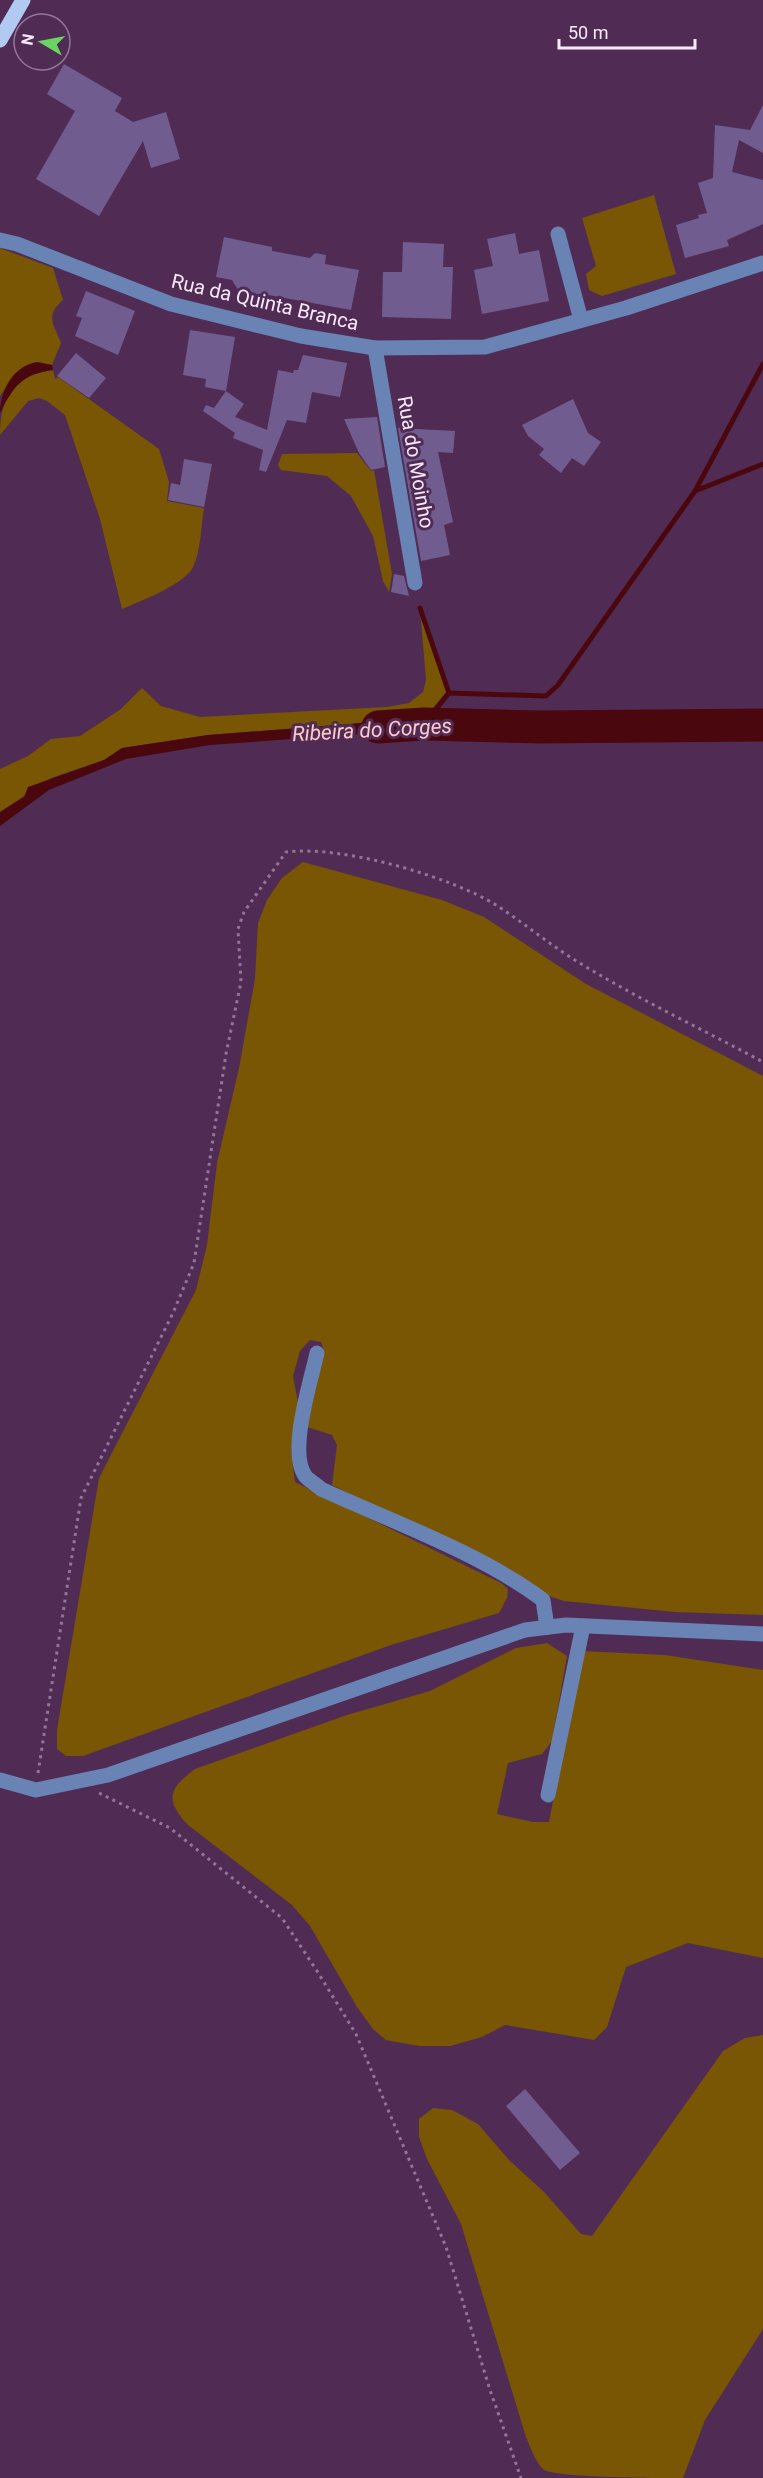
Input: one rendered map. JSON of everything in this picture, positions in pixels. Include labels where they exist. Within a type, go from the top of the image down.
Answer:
[{"type":"main road","points":[[0,40],[22,0]]},
{"type":"street","name":"Rua da Quinta Branca","points":[[0,233],[17,244]]},
{"type":"street","points":[[558,234],[581,320]]},
{"type":"street","name":"Rua da Quinta Branca","points":[[0,240],[17,244],[177,306],[301,336],[375,348],[485,347],[763,264]]},
{"type":"street","name":"Rua do Moinho","points":[[375,348],[415,583]]},
{"type":"street","points":[[317,1353],[301,1427],[299,1458],[305,1476],[321,1489],[480,1562],[528,1589],[543,1600],[547,1627]]},
{"type":"street","points":[[0,1780],[36,1790],[108,1775],[525,1630],[583,1626],[763,1634]]},
{"type":"street","points":[[548,1795],[583,1626]]},
{"type":"path","points":[[36,1790],[81,1498],[173,1313],[194,1263],[226,1054],[241,982],[238,929],[244,912],[286,852],[303,850],[350,857],[448,881],[495,904],[578,962],[763,1062]]},
{"type":"path","points":[[79,1781],[120,1806],[170,1828],[282,1918],[317,1971],[356,2034],[446,2247],[490,2390],[521,2478]]},
{"type":"shaded area","points":[[654,195],[676,274],[602,296],[589,290],[586,274],[596,266],[582,218]]},
{"type":"shaded area","points":[[0,248],[53,268],[63,300],[52,315],[53,325],[61,343],[52,365],[37,362],[14,375],[0,396]]},
{"type":"shaded area","points":[[53,370],[55,379],[58,377],[159,449],[169,482],[167,501],[204,508],[199,547],[192,569],[170,587],[122,609],[100,519],[65,415],[47,401],[39,398],[28,401],[0,435],[3,410],[12,390],[28,377]]},
{"type":"shaded area","points":[[357,453],[371,471],[374,470],[392,574],[389,592],[383,581],[373,536],[351,496],[327,476],[281,470],[278,465],[282,454]]},
{"type":"shaded area","points":[[420,609],[446,692],[427,715],[351,724],[208,735],[122,748],[104,760],[51,778],[0,812],[0,769],[28,756],[51,739],[80,736],[121,709],[142,688],[161,706],[200,717],[387,707],[409,703],[423,692],[426,680]]},
{"type":"shaded area","points":[[303,862],[442,900],[484,917],[586,984],[763,1076],[763,1615],[675,1612],[564,1601],[549,1596],[332,1485],[337,1445],[332,1435],[307,1427],[324,1350],[321,1342],[310,1340],[300,1351],[293,1376],[299,1408],[291,1451],[295,1482],[501,1583],[508,1589],[507,1598],[499,1613],[391,1645],[83,1756],[66,1756],[57,1749],[57,1730],[99,1478],[196,1290],[207,1245],[217,1163],[239,1068],[255,979],[258,923],[267,900],[282,878]]},
{"type":"shaded area","points":[[547,1643],[567,1656],[552,1741],[542,1754],[508,1763],[497,1814],[533,1822],[549,1822],[581,1651],[665,1655],[763,1670],[763,1958],[688,1943],[626,1967],[607,2027],[594,2040],[505,2025],[482,2037],[450,2046],[419,2046],[386,2040],[373,2029],[357,2007],[310,1926],[292,1905],[188,1825],[173,1802],[175,1789],[195,1769],[347,1715],[430,1691],[516,1648]]},
{"type":"shaded area","points":[[763,2035],[763,2329],[705,2420],[683,2478],[570,2475],[544,2470],[526,2437],[461,2224],[427,2159],[419,2137],[419,2119],[433,2108],[452,2110],[478,2124],[509,2160],[544,2192],[581,2234],[592,2236],[723,2051],[745,2038]]},
{"type":"water","points":[[37,362],[52,365],[53,370],[26,378],[10,395],[0,413],[5,388],[15,374],[29,364]]},
{"type":"water","points":[[427,715],[419,730],[210,745],[126,759],[49,790],[0,826],[0,812],[24,797],[28,787],[104,760],[122,748],[208,735],[351,724]]},
{"type":"building","points":[[72,69],[122,98],[115,111],[133,122],[166,112],[180,159],[151,168],[143,141],[99,216],[36,179],[75,111],[47,94],[59,72],[72,72]]},
{"type":"building","points":[[763,105],[763,153],[739,140],[732,172],[763,180],[763,224],[727,240],[729,246],[685,258],[676,225],[707,213],[698,183],[713,178],[715,125],[750,130]]},
{"type":"building","points":[[515,233],[519,254],[539,250],[549,301],[482,314],[474,270],[493,266],[487,239]]},
{"type":"building","points":[[224,237],[272,247],[272,251],[310,258],[315,253],[326,255],[325,264],[359,270],[351,310],[263,294],[263,297],[240,293],[232,280],[216,277]]},
{"type":"building","points":[[403,242],[444,244],[443,267],[453,267],[451,319],[382,317],[383,272],[402,272]]},
{"type":"building","points":[[86,291],[135,311],[118,355],[75,336],[82,318],[76,316]]},
{"type":"building","points":[[190,330],[235,337],[226,391],[205,387],[206,379],[183,375]]},
{"type":"building","points":[[76,353],[106,378],[89,398],[57,376]]},
{"type":"building","points":[[303,355],[347,363],[340,397],[312,392],[306,423],[287,420],[266,472],[259,470],[263,450],[233,438],[235,433],[203,411],[206,405],[214,408],[226,391],[244,404],[235,417],[267,430],[278,370],[293,373],[294,370],[298,370]]},
{"type":"building","points":[[573,399],[588,433],[601,442],[584,466],[572,458],[561,473],[539,455],[544,449],[528,436],[522,425]]},
{"type":"building","points":[[377,417],[385,467],[371,470],[359,453],[344,419]]},
{"type":"building","points":[[398,428],[455,431],[453,453],[438,452],[453,522],[444,525],[450,555],[421,561]]},
{"type":"building","points":[[184,459],[212,464],[204,507],[168,500],[171,483],[180,485]]},
{"type":"building","points":[[394,574],[404,576],[409,596],[391,592]]},
{"type":"building","points":[[525,2089],[580,2153],[560,2170],[506,2106]]},
{"type":"waterway","points":[[449,693],[546,696],[558,685],[695,491],[763,364]]},
{"type":"waterway","points":[[695,491],[763,464]]},
{"type":"waterway","points":[[420,608],[449,693]]},
{"type":"waterway","points":[[424,724],[449,693]]},
{"type":"waterway","name":"Ribeira do Corges","points":[[378,727],[424,724],[541,727],[763,725]]}]
